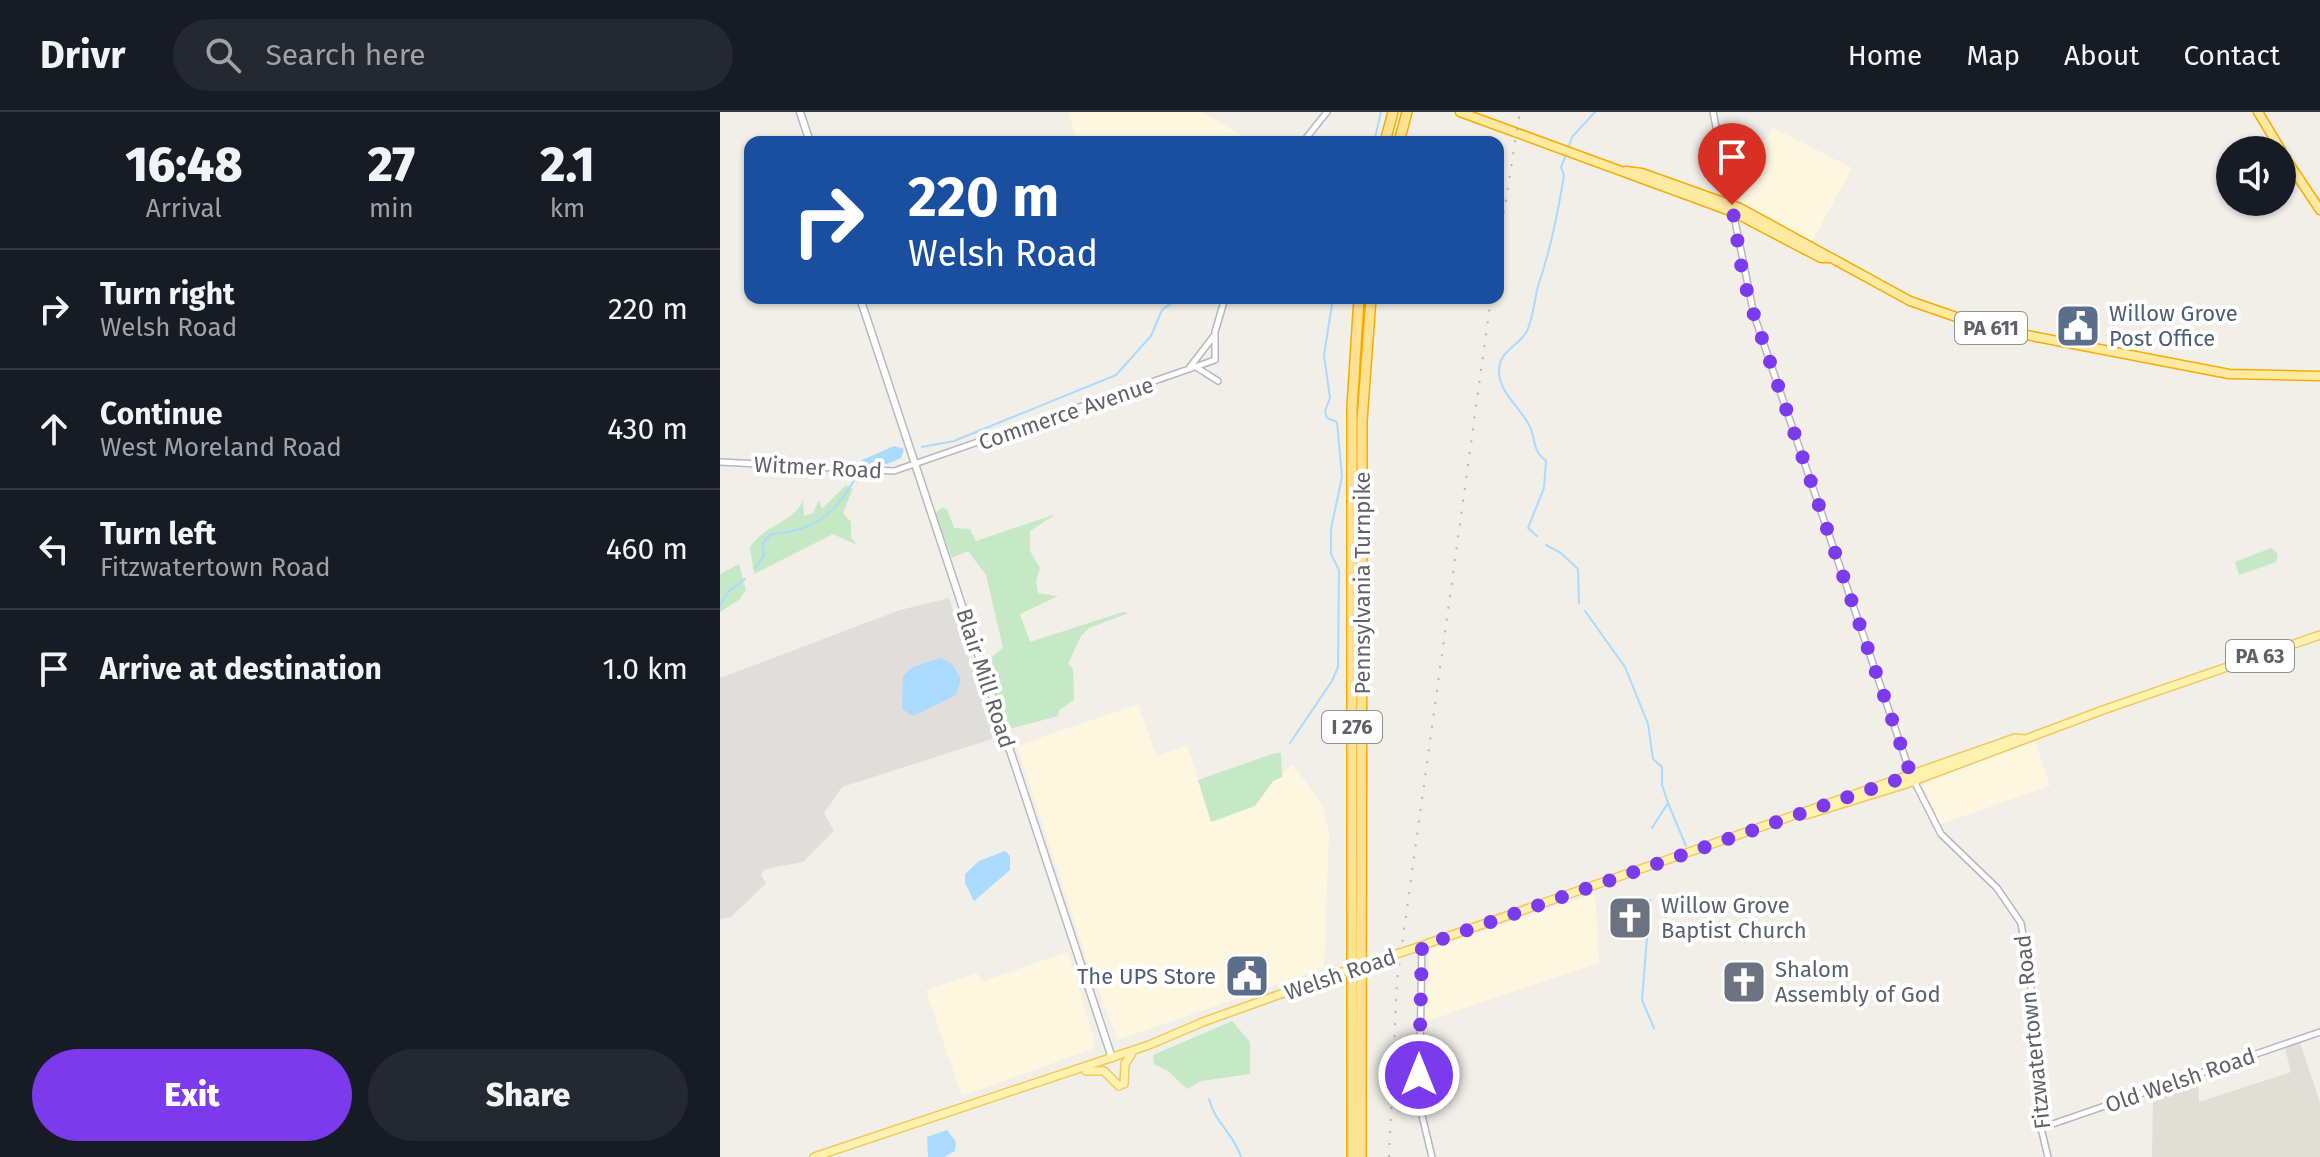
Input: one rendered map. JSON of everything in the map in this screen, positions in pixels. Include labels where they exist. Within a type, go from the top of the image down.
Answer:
[{"type":"highway","points":[[1387,136],[1393,112]]},
{"type":"highway","points":[[1401,136],[1407,112]]},
{"type":"highway","name":"PA 611","points":[[1460,112],[1733,208],[1821,258],[1830,258],[1925,308],[1985,327],[2229,374],[2320,376]]},
{"type":"highway","points":[[2258,112],[2272,136]]},
{"type":"highway","points":[[2296,174],[2320,210]]},
{"type":"highway","name":"Pennsylvania Turnpike","points":[[1352,1157],[1352,407],[1359,304]]},
{"type":"highway","name":"Pennsylvania Turnpike","points":[[1361,1157],[1362,421],[1371,304]]},
{"type":"main road","points":[[800,112],[808,136]]},
{"type":"main road","name":"Blair Mill Road","points":[[862,304],[1112,1056]]},
{"type":"main road","name":"PA 63","points":[[1912,778],[2320,635]]},
{"type":"main road","name":"Welsh Road","points":[[814,1157],[1064,1074],[1342,972],[1802,814],[1813,815],[1912,778]]},
{"type":"main road","name":"Welsh Road","points":[[1049,1079],[1056,1072],[1150,1045],[1203,1022]]},
{"type":"main road","points":[[1064,1074],[1101,1070],[1121,1085],[1126,1059],[1150,1045]]},
{"type":"street","points":[[1308,136],[1327,112]]},
{"type":"street","name":"Fitzwatertown Road","points":[[1713,112],[1754,315],[1912,778],[1941,834],[1997,888],[2021,923],[2030,977],[2041,1128],[2048,1157]]},
{"type":"street","points":[[1186,371],[1203,354],[1215,332],[1223,304]]},
{"type":"street","name":"Commerce Avenue","points":[[915,465],[1215,360],[1215,332]]},
{"type":"street","points":[[1195,367],[1218,381]]},
{"type":"street","name":"Witmer Road","points":[[720,462],[858,471],[894,471],[915,465]]},
{"type":"street","points":[[1422,946],[1419,1103],[1432,1157]]},
{"type":"street","name":"Old Welsh Road","points":[[2041,1128],[2320,1032]]},
{"type":"shaded area","points":[[1068,112],[1202,112],[1240,134],[1239,136],[1076,136]]},
{"type":"shaded area","points":[[1773,128],[1852,168],[1812,241],[1737,203],[1729,155],[1763,144]]},
{"type":"shaded area","points":[[949,598],[995,738],[842,787],[824,813],[834,831],[803,862],[765,869],[761,875],[766,883],[731,917],[720,919],[720,678],[900,610]]},
{"type":"shaded area","points":[[1138,704],[1156,756],[1187,746],[1212,822],[1255,806],[1273,781],[1293,765],[1321,803],[1329,832],[1324,968],[1118,1040],[1089,965],[1017,746]]},
{"type":"shaded area","points":[[2035,741],[2050,786],[1940,824],[1924,787],[1925,782]]},
{"type":"shaded area","points":[[1595,894],[1599,963],[1424,1022],[1430,949]]},
{"type":"shaded area","points":[[1068,952],[1095,1043],[1092,1049],[962,1096],[926,990],[977,973],[981,982]]},
{"type":"shaded area","points":[[2300,1043],[2320,1102],[2320,1157],[2152,1157],[2153,1093],[2198,1077],[2199,1102],[2291,1072],[2285,1048]]},
{"type":"green space","points":[[846,485],[853,488],[843,513],[851,522],[851,537],[857,545],[833,534],[754,574],[750,547],[756,539],[793,514],[803,500],[804,516],[813,513],[819,500],[822,509]]},
{"type":"green space","points":[[947,509],[954,528],[970,529],[976,541],[1056,514],[1030,531],[1030,551],[1040,568],[1036,581],[1038,593],[1058,596],[1020,614],[1030,642],[1123,612],[1129,613],[1089,628],[1081,636],[1068,664],[1073,669],[1074,700],[1059,710],[1058,716],[1013,728],[1004,725],[984,663],[1003,648],[986,575],[968,551],[952,558],[937,518],[936,512]]},
{"type":"green space","points":[[2271,548],[2278,554],[2276,562],[2239,575],[2235,562]]},
{"type":"green space","points":[[739,564],[746,590],[739,600],[720,612],[720,574]]},
{"type":"green space","points":[[1281,753],[1282,777],[1273,781],[1255,806],[1211,822],[1198,780]]},
{"type":"green space","points":[[1232,1021],[1250,1042],[1250,1074],[1201,1081],[1187,1089],[1168,1071],[1154,1064],[1153,1055]]},
{"type":"water","points":[[894,446],[904,449],[901,458],[887,464],[861,466],[862,460]]},
{"type":"water","points":[[940,658],[952,664],[961,679],[956,695],[913,716],[902,709],[903,676],[913,667]]},
{"type":"water","points":[[1005,851],[1010,856],[1010,870],[974,901],[965,883],[965,874],[979,861]]},
{"type":"water","points":[[947,1130],[956,1142],[955,1151],[944,1157],[928,1157],[927,1137]]},
{"type":"waterway","points":[[1375,136],[1381,112]]},
{"type":"waterway","points":[[1568,149],[1572,137],[1595,112]]},
{"type":"waterway","points":[[1537,536],[1528,528],[1544,488],[1546,461],[1537,450],[1527,422],[1502,386],[1499,370],[1502,358],[1524,336],[1529,325],[1554,230],[1564,175],[1561,167],[1566,155]]},
{"type":"waterway","points":[[922,447],[954,441],[1116,375],[1151,336],[1162,310],[1170,304]]},
{"type":"waterway","points":[[1290,743],[1332,681],[1338,667],[1339,570],[1331,554],[1331,529],[1342,477],[1337,422],[1327,418],[1325,411],[1330,398],[1324,355],[1332,304]]},
{"type":"waterway","points":[[755,568],[764,556],[763,543],[771,534],[800,529],[822,518],[832,511],[856,477]]},
{"type":"waterway","points":[[1546,545],[1561,553],[1578,569],[1579,603]]},
{"type":"waterway","points":[[720,605],[729,591],[745,579]]},
{"type":"waterway","points":[[1585,611],[1625,667],[1648,724],[1653,759],[1662,767],[1662,785],[1668,803],[1652,828]]},
{"type":"waterway","points":[[1668,803],[1686,846]]},
{"type":"waterway","points":[[1650,900],[1642,1000],[1654,1028]]},
{"type":"waterway","points":[[1209,1099],[1241,1157]]},
{"type":"railway","points":[[1504,212],[1520,112]]},
{"type":"railway","points":[[1389,1157],[1397,981],[1490,304]]},
{"type":"place","name":"Willow Grove Post Office","points":[[2078,326]]},
{"type":"place","name":"Willow Grove Baptist Church","points":[[1630,918]]},
{"type":"place","name":"The UPS Store","points":[[1247,976]]},
{"type":"place","name":"Shalom Assembly of God","points":[[1744,982]]},
{"type":"route","points":[[1419,1075],[1422,946],[1911,775],[1754,315],[1743,277],[1732,205]]}]
